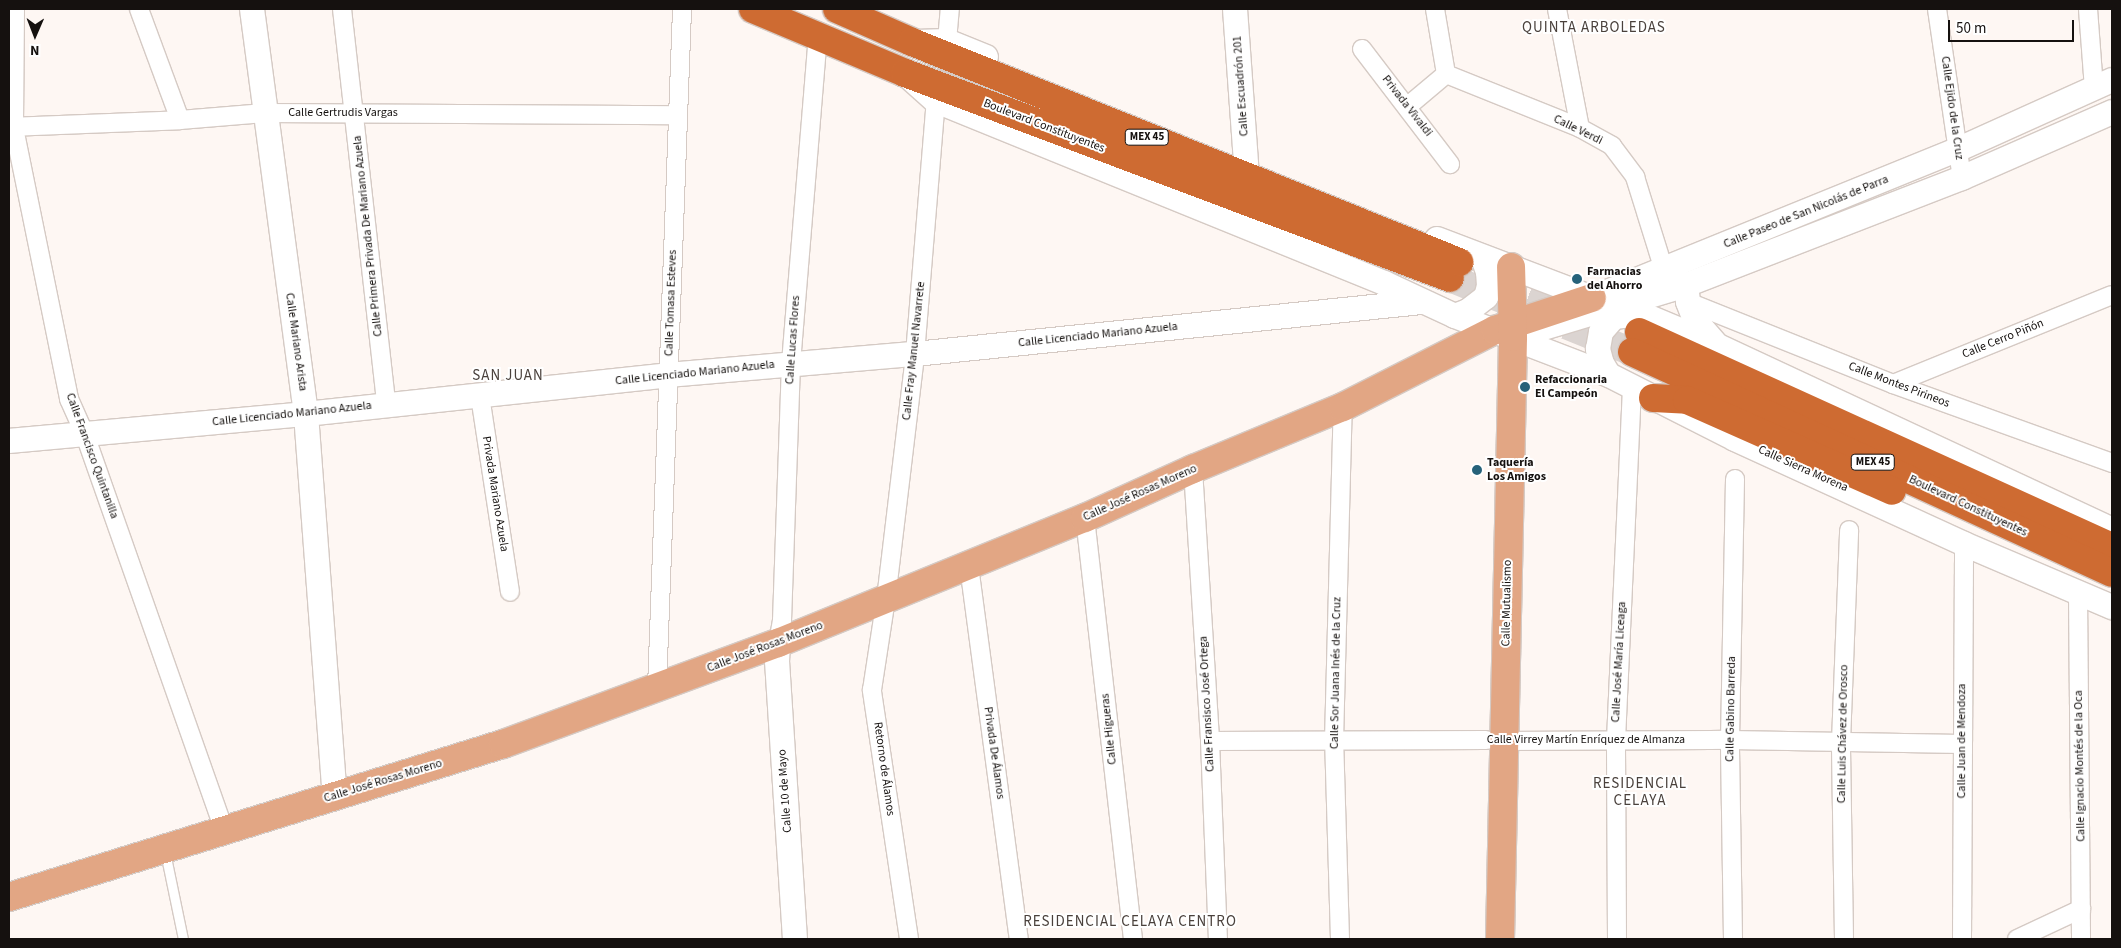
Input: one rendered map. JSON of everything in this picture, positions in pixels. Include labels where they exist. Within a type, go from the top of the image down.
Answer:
[{"type":"highway","name":"Boulevard Constituyentes","points":[[753,9],[818,38],[905,73],[1464,266]]},
{"type":"highway","name":"MEX 45","points":[[837,9],[912,42],[1464,266]]},
{"type":"highway","name":"Boulevard Constituyentes","points":[[1638,333],[2112,547]]},
{"type":"highway","name":"Boulevard Constituyentes","points":[[1638,333],[2112,574]]},
{"type":"highway","points":[[1642,392],[1687,400],[2042,558],[2112,574]]},
{"type":"main road","name":"Calle Mutualismo","points":[[1484,939],[1494,741],[1506,330],[1511,268]]},
{"type":"main road","name":"Calle Paseo de San Nicolás de Parra","points":[[1506,330],[1605,302]]},
{"type":"main road","name":"Calle José Rosas Moreno","points":[[9,897],[503,744],[778,643],[1085,518],[1193,469],[1343,407],[1506,330]]},
{"type":"main road","name":"Calle Mutualismo","points":[[1494,741],[1500,939]]},
{"type":"street","name":"Calle Francisco Quintanilla","points":[[15,9],[11,127],[69,399],[85,435],[224,830]]},
{"type":"street","points":[[139,9],[180,120]]},
{"type":"street","name":"Calle Mariano Arista","points":[[252,9],[306,414],[334,796]]},
{"type":"street","name":"Calle Primera Privada De Mariano Azuela","points":[[342,9],[386,404]]},
{"type":"street","name":"Calle Tomasa Esteves","points":[[657,688],[682,9]]},
{"type":"street","points":[[947,41],[950,9]]},
{"type":"street","name":"Calle Escuadrón 201","points":[[1235,9],[1246,164]]},
{"type":"street","points":[[1408,106],[1446,74],[1435,9]]},
{"type":"street","points":[[1557,9],[1580,128]]},
{"type":"street","name":"Calle Ejido de la Cruz","points":[[1937,9],[1962,178]]},
{"type":"street","points":[[2088,9],[2103,84]]},
{"type":"street","name":"Calle Lucas Flores","points":[[778,643],[782,621],[791,363],[818,38]]},
{"type":"street","points":[[912,42],[947,41],[1246,164],[1464,266],[1488,272],[1486,297],[1468,311],[1455,316]]},
{"type":"street","name":"Privada Vivaldi","points":[[1362,49],[1408,106],[1450,164]]},
{"type":"street","points":[[905,73],[936,102]]},
{"type":"street","name":"Calle Verdi","points":[[1446,74],[1580,128],[1612,146],[1635,177],[1664,270]]},
{"type":"street","name":"Calle Paseo de San Nicolás de Parra","points":[[1605,302],[1664,270],[1957,150],[2103,84]]},
{"type":"street","name":"Calle Sierra Morena","points":[[936,102],[1384,283],[1455,316],[1506,330],[1609,375],[1735,439],[1964,544],[2112,607]]},
{"type":"street","name":"Calle Fray Manuel Navarrete","points":[[886,599],[915,354],[936,102]]},
{"type":"street","name":"Calle Paseo de San Nicolás de Parra","points":[[1605,302],[1687,294],[1962,178],[2112,112]]},
{"type":"street","name":"Calle Gertrudis Vargas","points":[[11,127],[180,120],[265,113],[678,115]]},
{"type":"street","points":[[1464,266],[1511,268],[1605,302],[1638,333]]},
{"type":"street","points":[[1381,306],[1384,283]]},
{"type":"street","points":[[1687,294],[1695,320],[1718,346]]},
{"type":"street","name":"Calle Montes Pirineos","points":[[1687,294],[1893,384],[2112,463]]},
{"type":"street","name":"Calle Cerro Piñón","points":[[1893,384],[2112,295]]},
{"type":"street","name":"Calle Licenciado Mariano Azuela","points":[[9,441],[306,414],[668,375],[791,363],[915,354],[1422,302]]},
{"type":"street","points":[[1609,375],[1602,364],[1598,349],[1601,332],[1614,317],[1638,333],[1718,346],[2112,530]]},
{"type":"street","name":"Calle José María Liceaga","points":[[1617,939],[1616,740],[1642,392]]},
{"type":"street","name":"Privada Mariano Azuela","points":[[480,396],[510,592]]},
{"type":"street","name":"Calle Sor Juana Inés de la Cruz","points":[[1340,939],[1334,741],[1343,407]]},
{"type":"street","name":"Calle Fransisco José Ortega","points":[[1193,469],[1210,741],[1218,939]]},
{"type":"street","name":"Calle Gabino Barreda","points":[[1733,939],[1730,740],[1735,479]]},
{"type":"street","name":"Calle Higueras","points":[[1085,518],[1133,939]]},
{"type":"street","name":"Calle Luis Chávez de Orosco","points":[[1844,939],[1841,742],[1848,530]]},
{"type":"street","name":"Calle Juan de Mendoza","points":[[1962,939],[1964,544]]},
{"type":"street","name":"Privada De Álamos","points":[[968,566],[1019,939]]},
{"type":"street","name":"Calle Ignacio Montés de la Oca","points":[[2078,593],[2081,939]]},
{"type":"street","name":"Retorno de Álamos","points":[[886,599],[872,690],[908,939]]},
{"type":"street","name":"Calle 10 de Mayo","points":[[778,643],[776,662],[795,939]]},
{"type":"street","name":"Calle Virrey Martín Enríquez de Almanza","points":[[1210,741],[1730,740],[1962,744]]},
{"type":"street","points":[[2017,939],[2082,909]]},
{"type":"lane","points":[[165,849],[183,939]]},
{"type":"tunnel","points":[[1492,274],[1584,310]]},
{"type":"tunnel","points":[[1450,278],[1632,352]]},
{"type":"place","name":"Farmacias del Ahorro","points":[[1577,279]]},
{"type":"place","name":"Refaccionaria El Campeón","points":[[1525,387]]},
{"type":"place","name":"Taquería Los Amigos","points":[[1477,470]]},
{"type":"district","name":"QUINTA ARBOLEDAS","points":[[1594,28]]},
{"type":"district","name":"SAN JUAN","points":[[508,376]]},
{"type":"district","name":"RESIDENCIAL CELAYA","points":[[1640,792]]},
{"type":"district","name":"RESIDENCIAL CELAYA CENTRO","points":[[1130,922]]}]
